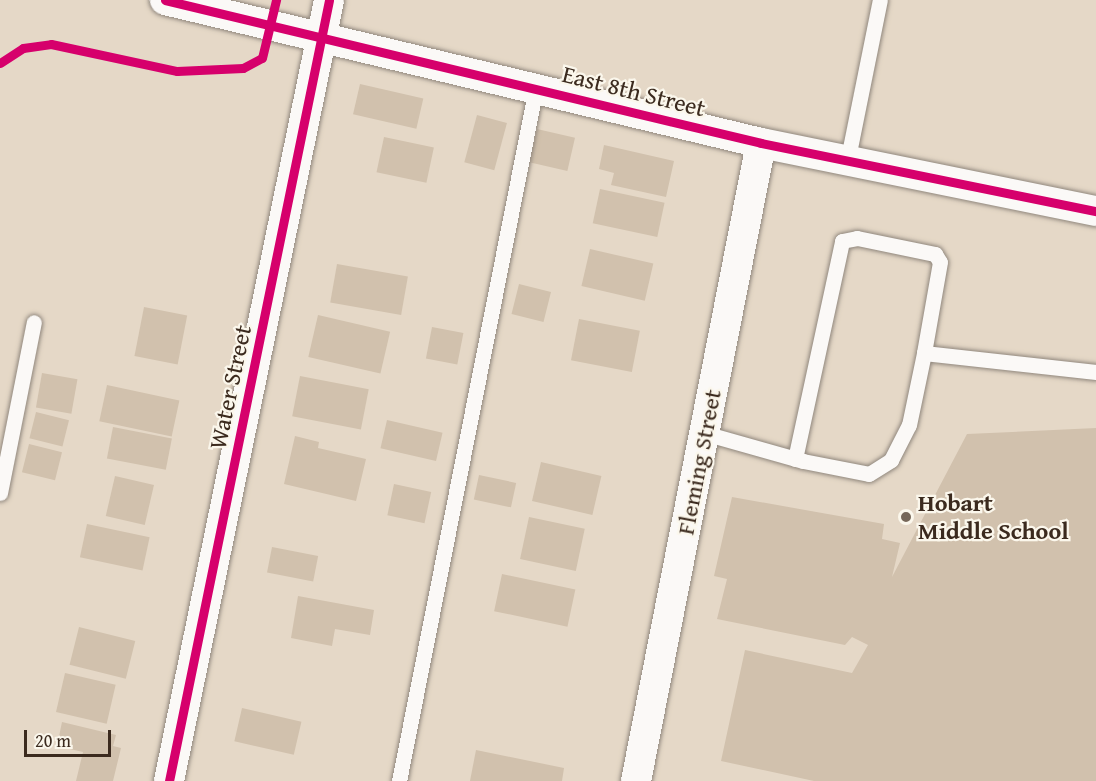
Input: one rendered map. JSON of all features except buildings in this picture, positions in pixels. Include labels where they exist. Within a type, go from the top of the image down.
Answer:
[{"type":"street","name":"East 8th Street","points":[[165,0],[322,35],[761,142],[1096,211]]},
{"type":"street","name":"Water Street","points":[[169,781],[329,0]]},
{"type":"street","name":"Fleming Street","points":[[636,781],[761,142]]},
{"type":"lane","points":[[848,159],[880,0]]},
{"type":"lane","points":[[399,781],[536,87]]},
{"type":"lane","points":[[704,433],[795,459],[868,474],[891,460],[909,425],[940,262],[935,254],[857,238],[842,241],[795,459]]},
{"type":"lane","points":[[0,493],[34,322]]},
{"type":"lane","points":[[924,353],[1096,372]]},
{"type":"cycle path","points":[[165,0],[761,143],[1096,211]]},
{"type":"cycle path","points":[[0,63],[23,48],[51,44],[177,71],[243,68],[262,58],[276,0]]},
{"type":"cycle path","points":[[169,781],[329,0]]},
{"type":"place","name":"Hobart Middle School","points":[[906,517]]}]
